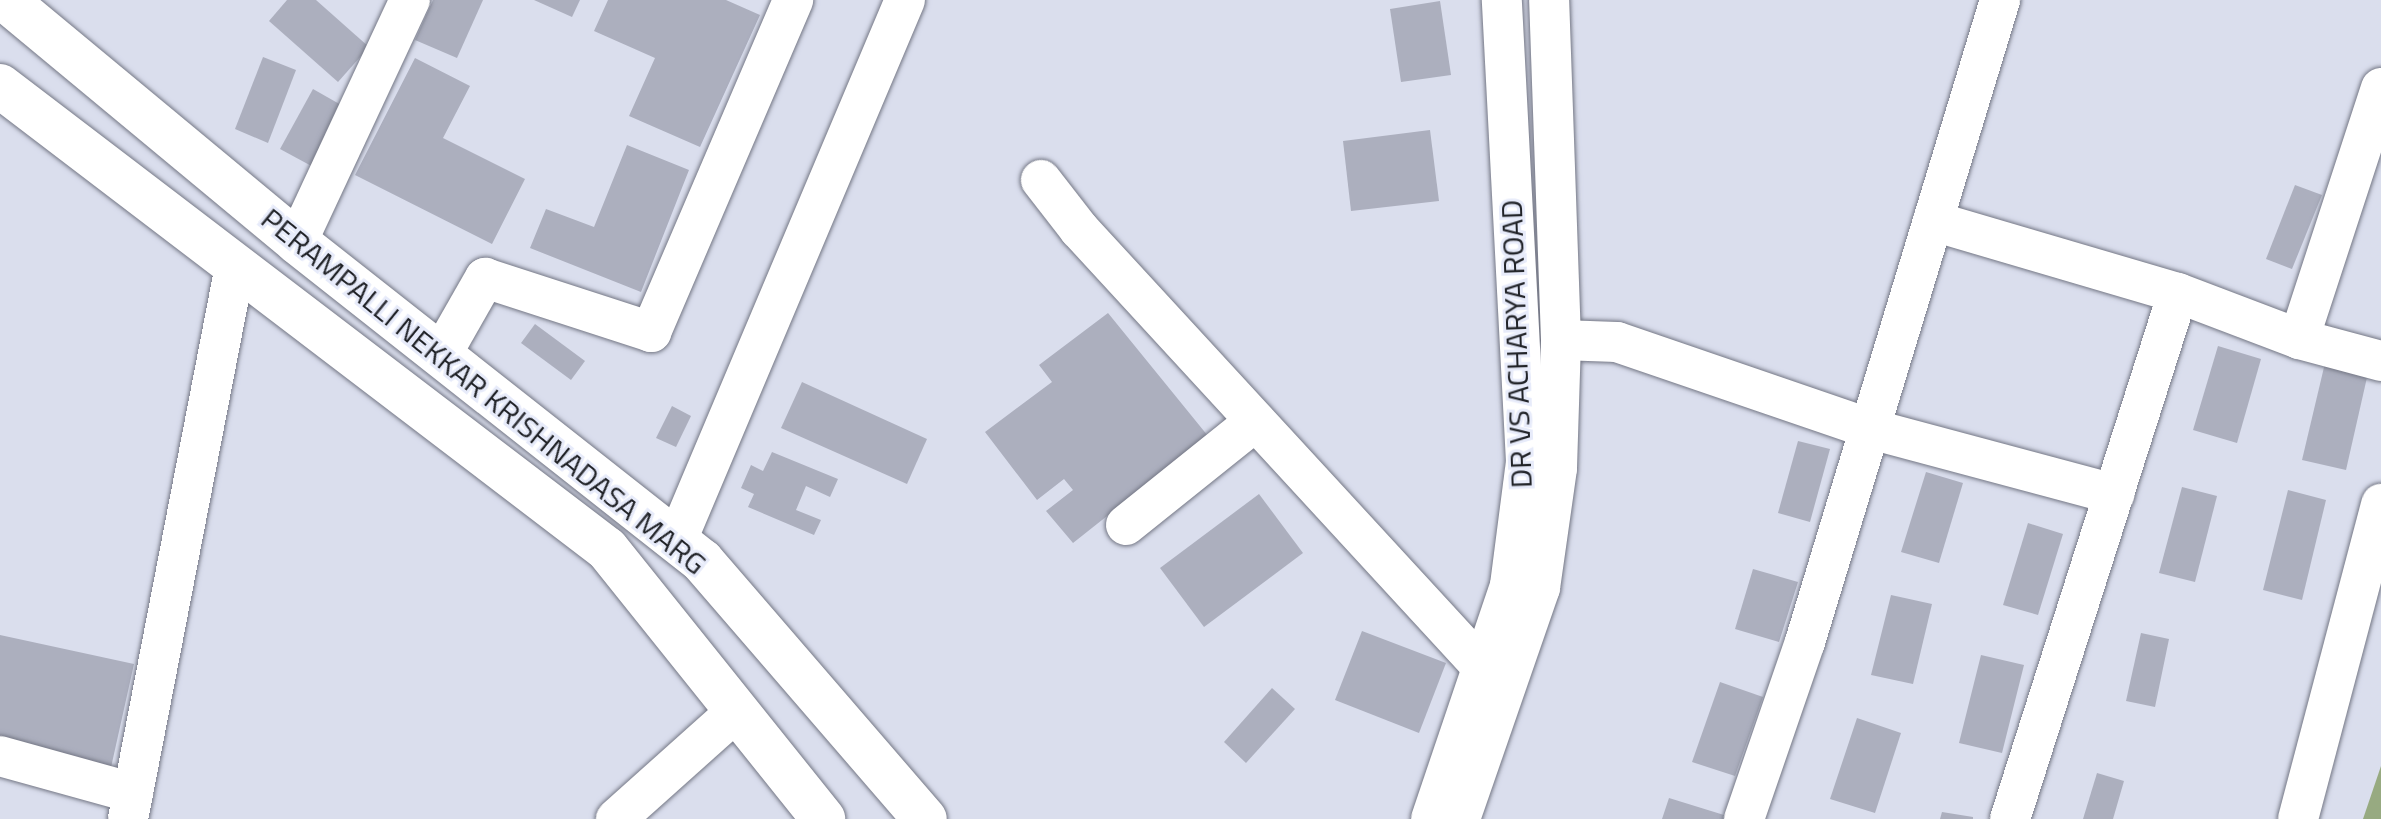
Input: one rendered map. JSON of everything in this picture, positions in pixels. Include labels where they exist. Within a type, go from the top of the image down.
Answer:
[{"type":"main road","name":"PERAMPALLI NEKKAR KRISHNADASA MARG","points":[[6,0],[297,242],[702,561],[925,819]]},
{"type":"main road","name":"PERAMPALLI NEKKAR KRISHNADASA MARG","points":[[0,86],[235,266],[411,394],[607,549],[823,819]]},
{"type":"street","points":[[297,242],[410,0]]},
{"type":"street","points":[[441,355],[485,278],[651,332],[793,0]]},
{"type":"street","points":[[677,540],[905,0]]},
{"type":"street","name":"DR VS ACHARYA ROAD","points":[[1431,819],[1510,585],[1526,462],[1502,0]]},
{"type":"street","name":"DR VS ACHARYA ROAD","points":[[1460,819],[1540,588],[1557,468],[1561,340],[1549,0]]},
{"type":"street","points":[[1744,819],[1871,429],[2000,0]]},
{"type":"street","points":[[2299,339],[2381,88]]},
{"type":"street","points":[[1041,180],[1079,229],[1483,668]]},
{"type":"street","points":[[1933,221],[2178,293],[2299,339],[2381,361]]},
{"type":"street","points":[[0,756],[131,806],[235,266]]},
{"type":"street","points":[[2010,819],[2178,293]]},
{"type":"street","points":[[1561,340],[1617,342],[1871,429],[2114,494]]},
{"type":"street","points":[[1126,525],[1256,421]]},
{"type":"street","points":[[2298,819],[2381,504]]},
{"type":"street","points":[[616,819],[737,711]]},
{"type":"green space","points":[[2381,766],[2381,819],[2363,819]]},
{"type":"building","points":[[287,0],[316,0],[369,47],[338,82],[269,21]]},
{"type":"building","points":[[433,0],[483,0],[457,58],[415,40]]},
{"type":"building","points":[[534,0],[580,0],[572,17]]},
{"type":"building","points":[[608,0],[726,0],[760,15],[700,147],[629,116],[655,58],[594,31]]},
{"type":"building","points":[[1440,1],[1451,75],[1401,82],[1390,9]]},
{"type":"building","points":[[263,57],[296,70],[268,143],[235,129]]},
{"type":"building","points":[[415,58],[470,86],[443,138],[525,179],[492,244],[355,175]]},
{"type":"building","points":[[313,89],[350,110],[317,169],[280,149]]},
{"type":"building","points":[[1430,130],[1439,201],[1351,211],[1343,141]]},
{"type":"building","points":[[627,145],[689,170],[641,292],[530,248],[546,209],[594,227]]},
{"type":"building","points":[[2295,185],[2322,195],[2292,269],[2266,259]]},
{"type":"building","points":[[1108,313],[1208,436],[1073,543],[1046,511],[1073,490],[1064,479],[1037,500],[985,432],[1052,382],[1039,365]]},
{"type":"building","points":[[535,324],[585,361],[571,380],[521,343]]},
{"type":"building","points":[[2218,346],[2261,359],[2237,443],[2193,430]]},
{"type":"building","points":[[2325,363],[2368,373],[2346,470],[2302,460]]},
{"type":"building","points":[[802,382],[927,439],[907,484],[781,428]]},
{"type":"building","points":[[672,406],[691,416],[676,447],[656,438]]},
{"type":"building","points":[[1798,441],[1830,449],[1810,522],[1778,513]]},
{"type":"building","points":[[772,452],[838,479],[830,497],[806,486],[796,510],[821,520],[814,535],[748,507],[754,494],[741,488],[751,465],[763,471]]},
{"type":"building","points":[[1926,472],[1963,483],[1939,563],[1901,552]]},
{"type":"building","points":[[2182,487],[2217,496],[2195,582],[2159,573]]},
{"type":"building","points":[[2288,490],[2326,500],[2302,600],[2263,590]]},
{"type":"building","points":[[1259,494],[1303,553],[1204,627],[1160,568]]},
{"type":"building","points":[[2028,523],[2063,534],[2038,615],[2003,605]]},
{"type":"building","points":[[1753,569],[1798,582],[1779,642],[1735,629]]},
{"type":"building","points":[[1891,595],[1932,604],[1913,684],[1871,675]]},
{"type":"building","points":[[1362,631],[1446,663],[1419,733],[1335,700]]},
{"type":"building","points":[[2141,633],[2169,639],[2155,707],[2126,701]]},
{"type":"building","points":[[0,635],[134,664],[110,772],[0,747]]},
{"type":"building","points":[[1981,655],[2024,665],[2002,753],[1959,743]]},
{"type":"building","points":[[1720,682],[1763,697],[1735,776],[1692,762]]},
{"type":"building","points":[[1272,688],[1295,709],[1246,763],[1224,742]]},
{"type":"building","points":[[1857,718],[1901,733],[1875,813],[1830,799]]},
{"type":"building","points":[[2097,773],[2124,781],[2113,819],[2083,819]]},
{"type":"building","points":[[1669,798],[1724,815],[1723,819],[1662,819]]},
{"type":"building","points":[[1942,812],[1973,817],[1973,819],[1940,819]]}]
